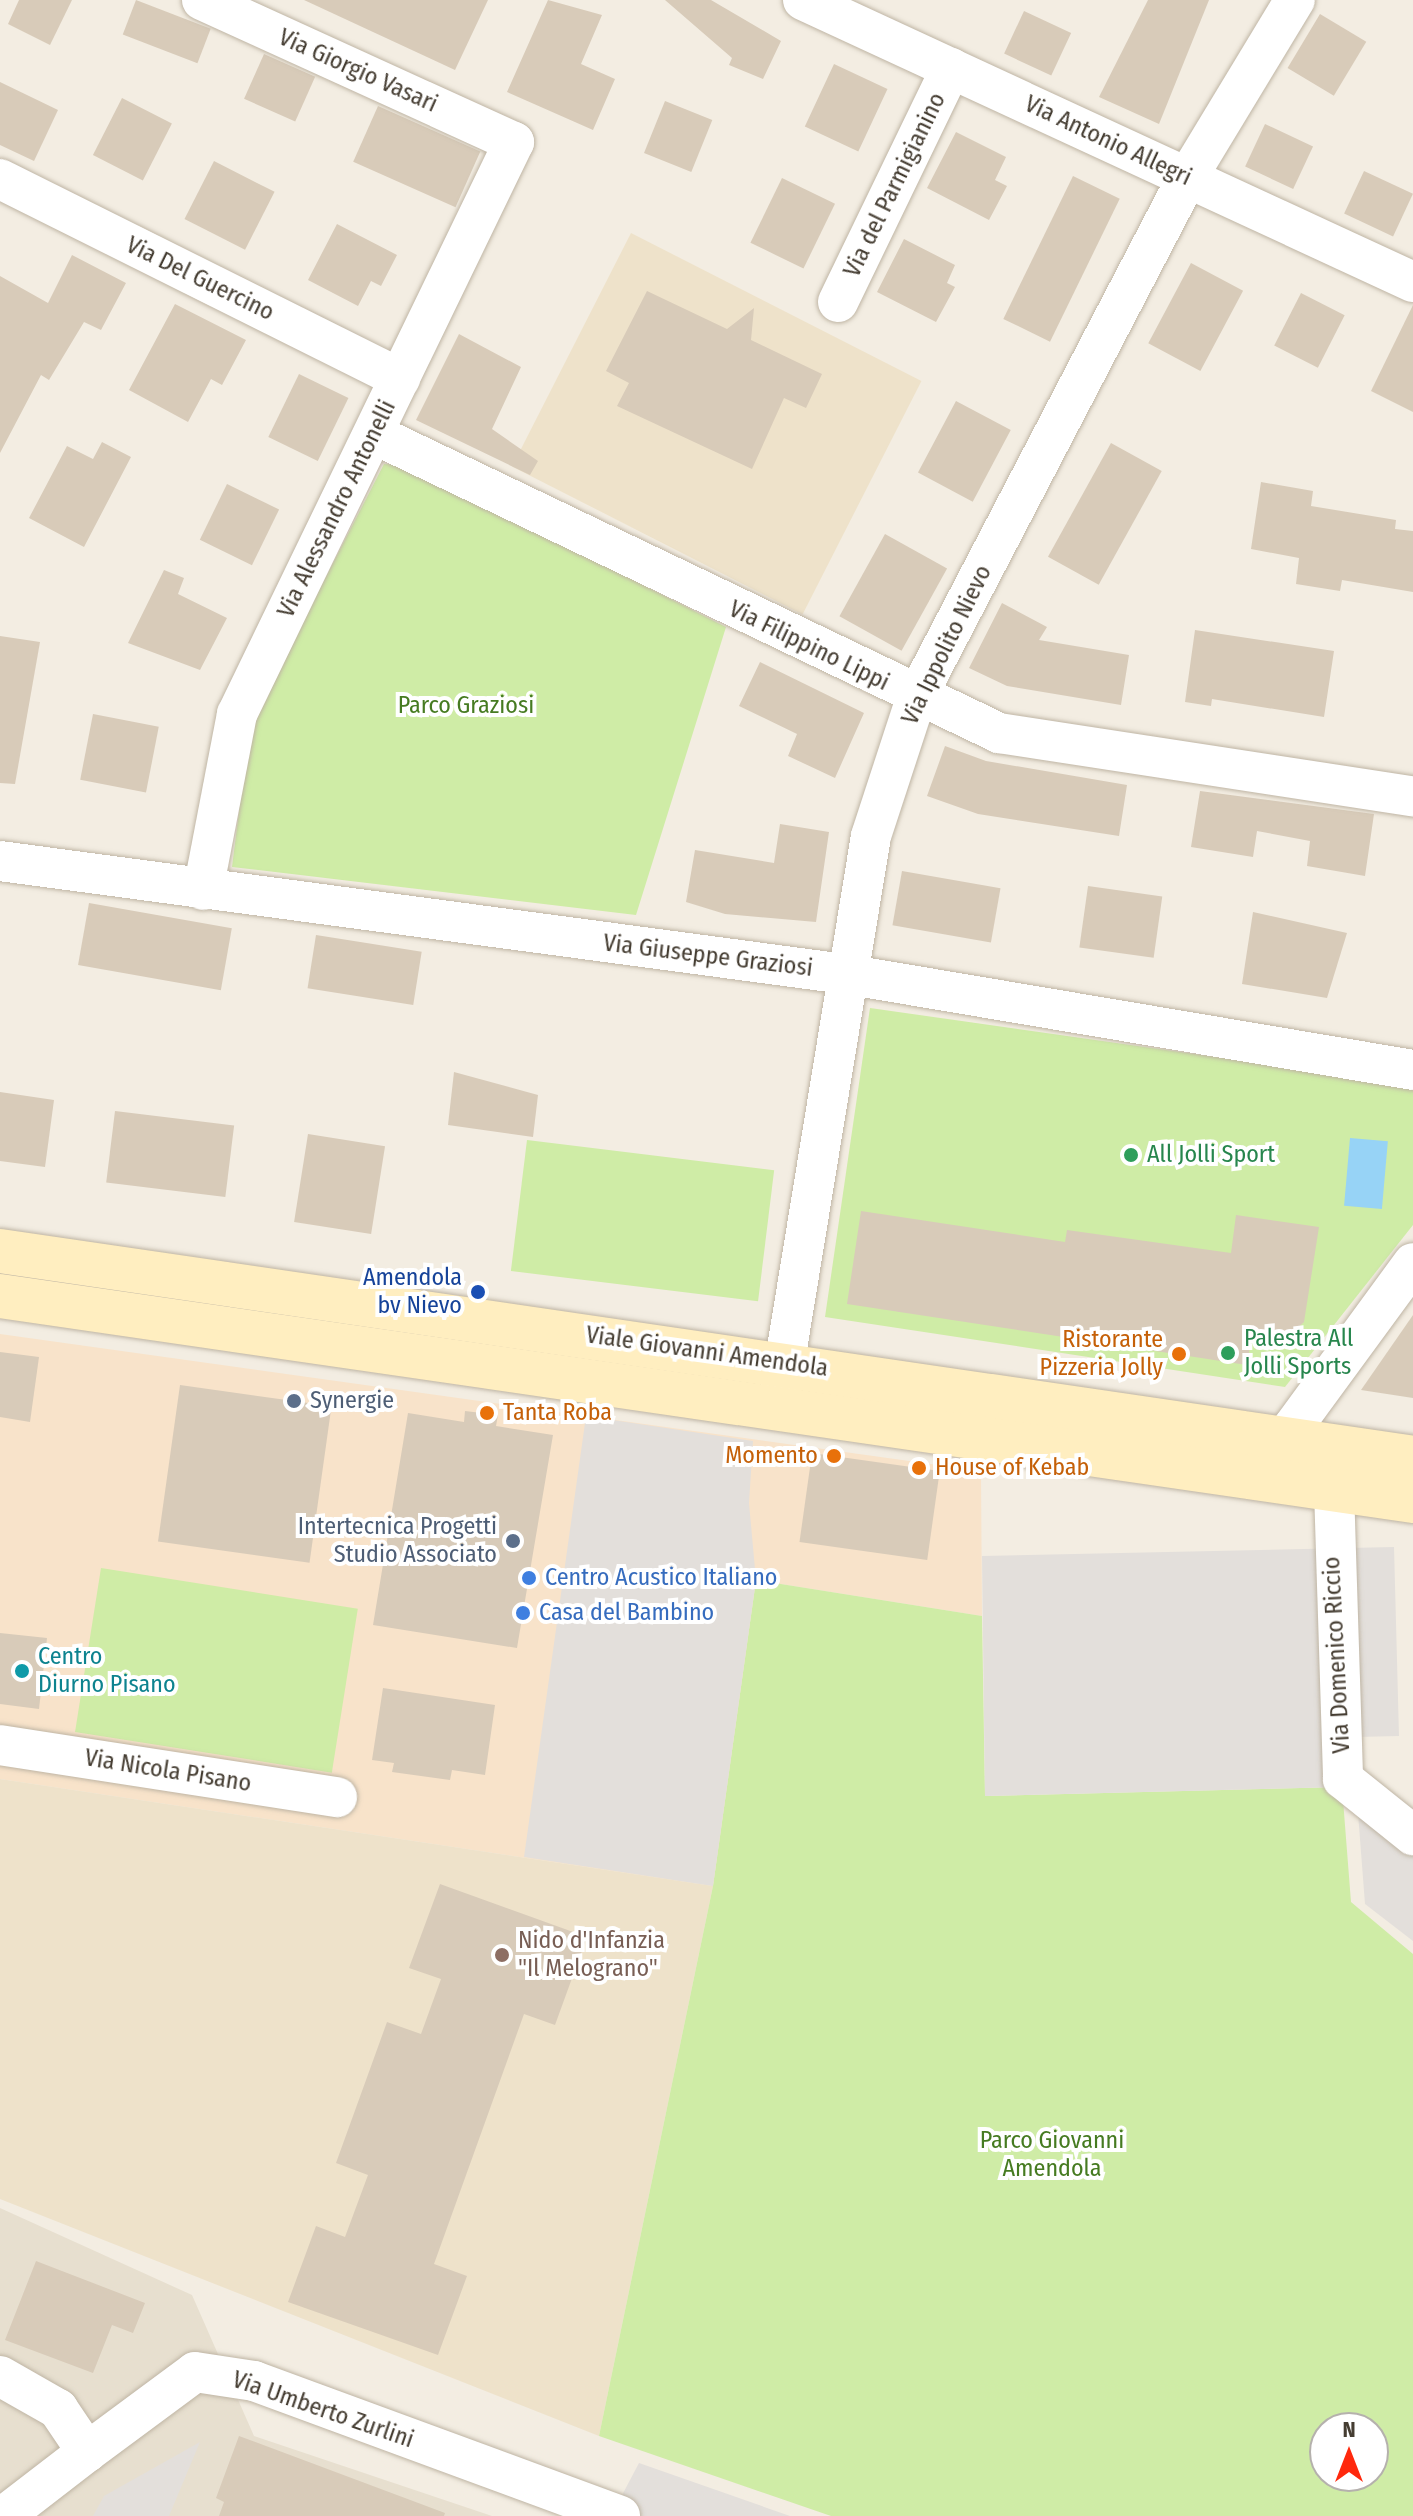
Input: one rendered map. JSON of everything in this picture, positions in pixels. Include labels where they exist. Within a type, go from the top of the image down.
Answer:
[{"type":"main road","name":"Viale Giovanni Amendola","points":[[0,1251],[785,1362],[1304,1460],[1413,1501]]},
{"type":"main road","name":"Viale Giovanni Amendola","points":[[0,1296],[778,1404],[1304,1460],[1413,1458]]},
{"type":"street","name":"Via Giorgio Vasari","points":[[202,0],[514,142]]},
{"type":"street","name":"Via Antonio Allegri","points":[[803,0],[1413,282]]},
{"type":"street","name":"Via Ippolito Nievo","points":[[778,1404],[845,974],[871,836],[916,698],[1187,178],[1295,0]]},
{"type":"street","name":"Via del Parmigianino","points":[[838,302],[951,68]]},
{"type":"street","name":"Via Alessandro Antonelli","points":[[203,890],[237,714],[514,142]]},
{"type":"street","name":"Via Del Guercino","points":[[0,179],[400,378]]},
{"type":"street","name":"Via Filippino Lippi","points":[[374,434],[916,698],[999,733],[1413,796]]},
{"type":"street","name":"Via Giuseppe Graziosi","points":[[0,861],[845,974],[1413,1070]]},
{"type":"street","points":[[1304,1460],[1413,1263]]},
{"type":"street","name":"Via Domenico Riccio","points":[[1304,1460],[1343,1779],[1413,1835]]},
{"type":"street","name":"Via Nicola Pisano","points":[[0,1745],[337,1797]]},
{"type":"street","name":"Via Umberto Zurlini","points":[[4,2516],[195,2372],[254,2381],[575,2508],[620,2516]]},
{"type":"street","points":[[0,2376],[58,2409],[87,2452]]},
{"type":"shaded area","points":[[631,233],[921,381],[803,614],[512,466]]},
{"type":"shaded area","points":[[0,1334],[981,1471],[982,1616],[756,1580],[713,1886],[0,1779]]},
{"type":"shaded area","points":[[586,1416],[753,1441],[749,1503],[756,1580],[713,1886],[524,1857]]},
{"type":"shaded area","points":[[1394,1547],[1399,1736],[1356,1737],[1342,1787],[985,1796],[982,1556]]},
{"type":"shaded area","points":[[0,1779],[713,1886],[599,2436],[0,2199]]},
{"type":"shaded area","points":[[1357,1800],[1413,1846],[1413,1941],[1365,1904]]},
{"type":"shaded area","points":[[0,2208],[192,2295],[254,2436],[492,2516],[0,2516]]},
{"type":"shaded area","points":[[200,2442],[169,2516],[93,2516],[104,2496]]},
{"type":"shaded area","points":[[639,2463],[790,2516],[611,2516]]},
{"type":"green space","name":"Parco Graziosi","points":[[384,464],[405,465],[726,627],[636,915],[232,867],[250,724]]},
{"type":"green space","name":"All Jolli Sport","points":[[870,1008],[1413,1085],[1413,1225],[1285,1387],[825,1317]]},
{"type":"green space","points":[[527,1140],[774,1170],[758,1301],[511,1271]]},
{"type":"green space","points":[[101,1568],[358,1609],[332,1773],[75,1732]]},
{"type":"green space","name":"Parco Giovanni Amendola","points":[[756,1580],[982,1616],[985,1796],[1342,1787],[1351,1902],[1413,1954],[1413,2516],[831,2516],[599,2436],[713,1886]]},
{"type":"water","points":[[1350,1138],[1388,1141],[1382,1209],[1344,1206]]},
{"type":"building","points":[[19,0],[72,0],[50,45],[8,24]]},
{"type":"building","points":[[136,0],[211,29],[197,63],[123,35]]},
{"type":"building","points":[[304,0],[488,0],[455,70]]},
{"type":"building","points":[[548,0],[602,15],[581,64],[615,79],[593,130],[507,92]]},
{"type":"building","points":[[665,0],[711,0],[781,41],[763,79],[729,65],[732,58]]},
{"type":"building","points":[[1148,0],[1209,0],[1159,124],[1099,97]]},
{"type":"building","points":[[1024,11],[1071,33],[1051,76],[1004,54]]},
{"type":"building","points":[[1320,14],[1366,42],[1334,96],[1288,68]]},
{"type":"building","points":[[264,54],[315,77],[295,122],[244,99]]},
{"type":"building","points":[[834,64],[887,89],[858,151],[805,127]]},
{"type":"building","points":[[0,82],[58,110],[34,161],[0,145]]},
{"type":"building","points":[[122,98],[172,123],[143,180],[93,155]]},
{"type":"building","points":[[665,101],[712,120],[691,172],[644,153]]},
{"type":"building","points":[[378,106],[480,152],[456,207],[353,162]]},
{"type":"building","points":[[1265,124],[1313,146],[1293,189],[1245,167]]},
{"type":"building","points":[[956,132],[1006,157],[995,180],[1007,186],[989,220],[927,188]]},
{"type":"building","points":[[214,161],[275,192],[245,250],[184,219]]},
{"type":"building","points":[[1364,171],[1413,194],[1393,236],[1344,214]]},
{"type":"building","points":[[1073,176],[1120,199],[1050,342],[1003,319]]},
{"type":"building","points":[[782,178],[835,204],[803,269],[750,243]]},
{"type":"building","points":[[337,224],[397,255],[381,286],[371,281],[358,306],[308,280]]},
{"type":"building","points":[[904,239],[955,265],[947,283],[955,287],[936,322],[877,292]]},
{"type":"building","points":[[72,255],[126,283],[101,330],[84,322],[49,380],[41,375],[0,453],[0,276],[48,303]]},
{"type":"building","points":[[1191,263],[1243,291],[1200,371],[1148,343]]},
{"type":"building","points":[[647,291],[727,329],[754,308],[751,340],[822,374],[806,408],[784,398],[752,469],[617,406],[629,383],[606,371]]},
{"type":"building","points":[[1301,293],[1345,315],[1318,368],[1274,346]]},
{"type":"building","points":[[175,304],[246,340],[222,385],[211,379],[188,422],[129,390]]},
{"type":"building","points":[[1413,305],[1413,412],[1371,391]]},
{"type":"building","points":[[459,334],[521,367],[492,429],[538,461],[530,475],[416,420]]},
{"type":"building","points":[[299,374],[348,398],[318,461],[268,437]]},
{"type":"building","points":[[956,401],[1011,430],[973,502],[918,473]]},
{"type":"building","points":[[102,442],[131,457],[84,547],[29,518],[67,446],[93,459]]},
{"type":"building","points":[[1111,443],[1162,471],[1099,585],[1048,557]]},
{"type":"building","points":[[1261,482],[1313,491],[1311,506],[1396,520],[1395,529],[1413,531],[1413,592],[1342,580],[1340,591],[1296,584],[1299,558],[1251,549]]},
{"type":"building","points":[[227,484],[279,509],[252,565],[200,540]]},
{"type":"building","points":[[885,534],[947,568],[902,651],[839,616]]},
{"type":"building","points":[[164,570],[184,578],[178,594],[227,618],[200,670],[128,643]]},
{"type":"building","points":[[1002,603],[1047,627],[1039,640],[1129,655],[1121,705],[1007,686],[969,668]]},
{"type":"building","points":[[1195,630],[1334,651],[1324,717],[1212,699],[1211,706],[1185,702]]},
{"type":"building","points":[[0,636],[40,642],[15,784],[0,783]]},
{"type":"building","points":[[760,662],[864,713],[835,778],[788,756],[797,734],[739,706]]},
{"type":"building","points":[[93,714],[159,727],[146,793],[80,780]]},
{"type":"building","points":[[945,746],[986,761],[1127,785],[1119,836],[978,814],[927,796]]},
{"type":"building","points":[[1200,791],[1374,814],[1365,876],[1307,866],[1310,841],[1257,831],[1253,857],[1191,847]]},
{"type":"building","points":[[780,824],[829,832],[816,922],[725,914],[686,902],[695,850],[774,863]]},
{"type":"building","points":[[902,871],[1000,888],[991,943],[892,925]]},
{"type":"building","points":[[1088,886],[1162,896],[1154,958],[1079,947]]},
{"type":"building","points":[[89,903],[232,928],[221,990],[78,965]]},
{"type":"building","points":[[1253,912],[1347,933],[1327,998],[1242,984]]},
{"type":"building","points":[[316,935],[422,952],[413,1005],[308,988]]},
{"type":"building","points":[[454,1072],[538,1095],[533,1137],[448,1125]]},
{"type":"building","points":[[0,1092],[54,1100],[45,1167],[0,1161]]},
{"type":"building","points":[[115,1111],[234,1126],[225,1197],[106,1182]]},
{"type":"building","points":[[308,1134],[385,1146],[371,1234],[294,1222]]},
{"type":"building","points":[[861,1211],[1065,1242],[1067,1230],[1231,1253],[1236,1215],[1319,1227],[1304,1322],[1287,1338],[1251,1340],[1247,1365],[847,1304]]},
{"type":"building","points":[[1413,1315],[1413,1398],[1361,1390]]},
{"type":"building","points":[[0,1352],[39,1357],[30,1422],[0,1417]]},
{"type":"building","points":[[180,1385],[332,1406],[310,1563],[158,1541]]},
{"type":"building","points":[[465,1411],[498,1415],[496,1426],[553,1435],[517,1648],[373,1625],[408,1413],[464,1422]]},
{"type":"building","points":[[812,1453],[940,1471],[927,1560],[799,1542]]},
{"type":"building","name":"Centro Diurno Pisano","points":[[0,1633],[47,1638],[39,1709],[0,1704]]},
{"type":"building","points":[[383,1688],[495,1705],[485,1775],[452,1770],[450,1780],[392,1772],[394,1763],[372,1760]]},
{"type":"building","points":[[440,1884],[587,1937],[555,2025],[524,2014],[434,2264],[467,2276],[438,2355],[288,2302],[316,2226],[345,2237],[368,2175],[336,2163],[387,2022],[421,2034],[441,1979],[409,1968]]},
{"type":"building","points":[[36,2261],[145,2303],[133,2333],[112,2325],[93,2373],[5,2340]]},
{"type":"building","points":[[239,2436],[445,2513],[444,2516],[219,2516],[224,2502],[216,2498]]},
{"type":"place","name":"All Jolli Sport","points":[[1131,1155]]},
{"type":"place","name":"Amendola bv Nievo","points":[[478,1292]]},
{"type":"place","name":"Palestra All Jolli Sports","points":[[1228,1353]]},
{"type":"place","name":"Ristorante Pizzeria Jolly","points":[[1179,1354]]},
{"type":"place","name":"Synergie","points":[[294,1401]]},
{"type":"place","name":"Tanta Roba","points":[[487,1413]]},
{"type":"place","name":"Momento","points":[[834,1456]]},
{"type":"place","name":"House of Kebab","points":[[919,1468]]},
{"type":"place","name":"Intertecnica Progetti Studio Associato","points":[[513,1541]]},
{"type":"place","name":"Centro Acustico Italiano","points":[[529,1578]]},
{"type":"place","name":"Casa del Bambino","points":[[523,1613]]},
{"type":"place","name":"Centro Diurno Pisano","points":[[22,1671]]},
{"type":"place","name":"Nido d'Infanzia \"Il Melograno\"","points":[[502,1955]]}]
